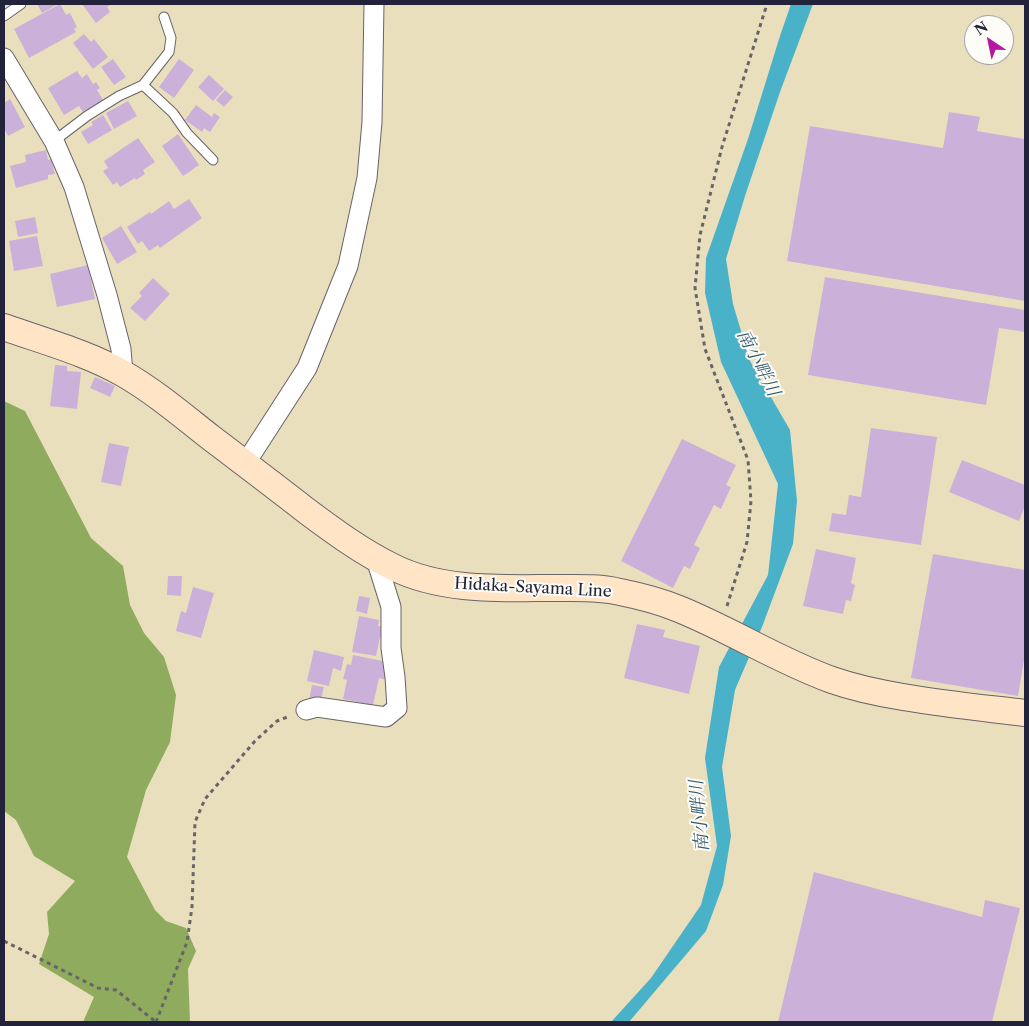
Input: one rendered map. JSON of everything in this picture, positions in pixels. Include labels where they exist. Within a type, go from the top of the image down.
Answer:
[{"type":"main road","name":"Hidaka-Sayama Line","points":[[4,327],[101,362],[123,374],[162,399],[338,534],[376,559],[396,569],[442,583],[470,586],[582,588],[615,591],[678,608],[798,666],[834,681],[874,692],[1025,713]]},
{"type":"street","points":[[245,464],[307,368],[348,266],[367,178],[372,122],[374,4]]},
{"type":"street","points":[[4,58],[54,141],[74,187],[121,349],[123,374]]},
{"type":"street","points":[[306,710],[317,707],[386,717],[397,708],[391,648],[391,606],[376,559]]},
{"type":"lane","points":[[4,16],[21,4]]},
{"type":"lane","points":[[54,141],[87,116],[119,96],[144,84],[169,52],[171,38],[164,17]]},
{"type":"lane","points":[[144,84],[174,113],[187,133],[213,160]]},
{"type":"path","points":[[720,628],[747,542],[752,501],[748,460],[705,349],[695,288],[700,235],[713,182],[722,147],[767,4]]},
{"type":"path","points":[[4,942],[98,988],[116,990],[156,1022],[187,942],[192,907],[194,822],[205,799],[255,741],[277,721],[306,710]]},
{"type":"green space","points":[[4,401],[25,411],[91,538],[123,566],[130,605],[144,633],[164,657],[176,695],[170,742],[146,790],[127,857],[155,910],[166,921],[186,928],[196,951],[188,969],[190,1022],[83,1022],[94,997],[39,964],[49,934],[47,912],[75,881],[34,856],[16,820],[4,811]]},
{"type":"water","points":[[791,4],[813,4],[780,92],[726,259],[733,304],[750,361],[790,430],[797,501],[793,544],[762,627],[735,690],[722,767],[731,836],[723,885],[706,931],[629,1022],[611,1022],[651,978],[701,905],[717,846],[705,758],[719,667],[768,575],[778,484],[721,362],[705,293],[706,258],[748,139]]},
{"type":"building","points":[[37,4],[58,4],[42,13]]},
{"type":"building","points":[[60,4],[66,15],[70,13],[77,27],[74,29],[76,32],[29,58],[14,29]]},
{"type":"building","points":[[82,4],[112,4],[107,7],[110,12],[96,23]]},
{"type":"building","points":[[84,34],[91,42],[94,39],[108,57],[93,69],[73,43]]},
{"type":"building","points":[[113,59],[126,77],[114,85],[101,67]]},
{"type":"building","points":[[179,59],[194,70],[174,98],[159,87]]},
{"type":"building","points":[[77,71],[82,78],[87,74],[93,84],[96,82],[100,88],[97,90],[103,100],[83,112],[79,106],[64,115],[48,88]]},
{"type":"building","points":[[209,75],[224,89],[213,101],[198,87]]},
{"type":"building","points":[[225,90],[233,97],[224,107],[216,100]]},
{"type":"building","points":[[10,99],[25,127],[8,136],[4,128],[4,103]]},
{"type":"building","points":[[128,101],[137,116],[114,129],[106,113]]},
{"type":"building","points":[[196,105],[212,117],[214,113],[220,117],[210,132],[204,128],[202,132],[185,120]]},
{"type":"building","points":[[949,112],[980,117],[977,131],[1025,139],[1025,301],[787,261],[810,126],[943,148]]},
{"type":"building","points":[[103,115],[112,130],[88,144],[81,132],[93,125],[91,122]]},
{"type":"building","points":[[178,134],[199,165],[183,176],[162,146]]},
{"type":"building","points":[[138,138],[155,162],[143,170],[145,174],[136,180],[135,178],[120,187],[117,182],[113,185],[103,171],[108,168],[104,161]]},
{"type":"building","points":[[46,150],[48,160],[51,159],[55,174],[48,175],[48,179],[16,188],[10,166],[26,162],[25,155]]},
{"type":"building","points":[[189,199],[202,218],[160,248],[158,245],[149,251],[142,241],[138,244],[127,227],[150,212],[151,214],[169,201],[174,209]]},
{"type":"building","points":[[35,217],[38,233],[18,237],[15,221]]},
{"type":"building","points":[[121,226],[137,252],[117,264],[102,238]]},
{"type":"building","points":[[37,236],[43,266],[14,271],[9,241]]},
{"type":"building","points":[[88,265],[95,299],[57,307],[50,274]]},
{"type":"building","points":[[825,277],[1025,310],[1025,332],[999,328],[986,405],[808,375]]},
{"type":"building","points":[[153,278],[170,294],[145,321],[130,308],[142,296],[139,293]]},
{"type":"building","points":[[55,365],[67,366],[67,371],[81,372],[77,409],[50,406]]},
{"type":"building","points":[[95,377],[115,386],[110,397],[90,388]]},
{"type":"building","points":[[871,428],[937,437],[921,545],[829,531],[832,513],[846,515],[849,495],[861,497]]},
{"type":"building","points":[[682,439],[736,465],[726,485],[731,487],[721,509],[714,505],[694,545],[700,548],[690,569],[684,566],[673,588],[621,561]]},
{"type":"building","points":[[109,443],[129,447],[121,486],[101,482]]},
{"type":"building","points":[[962,460],[1025,485],[1025,506],[1019,521],[949,492]]},
{"type":"building","points":[[816,549],[856,558],[851,583],[855,585],[851,601],[846,600],[843,614],[803,606]]},
{"type":"building","points":[[933,554],[1025,570],[1025,654],[1018,696],[911,678]]},
{"type":"building","points":[[168,576],[182,576],[181,596],[167,595]]},
{"type":"building","points":[[193,587],[214,593],[201,638],[176,631],[181,611],[186,613]]},
{"type":"building","points":[[359,596],[370,598],[367,614],[356,611]]},
{"type":"building","points":[[359,616],[379,620],[378,626],[385,627],[383,638],[380,637],[376,656],[352,652]]},
{"type":"building","points":[[637,624],[665,630],[663,637],[700,646],[689,694],[624,678]]},
{"type":"building","points":[[314,650],[344,657],[341,671],[333,668],[329,686],[307,681]]},
{"type":"building","points":[[353,655],[388,662],[387,680],[379,678],[373,705],[343,699],[347,680],[343,679],[347,664],[351,665]]},
{"type":"building","points":[[312,685],[324,687],[320,703],[309,700]]},
{"type":"building","points":[[814,872],[982,917],[985,900],[1020,908],[992,1022],[778,1022]]},
{"type":"water label","name":"南小畔川","points":[[758,363]]},
{"type":"water label","name":"南小畔川","points":[[700,816]]}]
